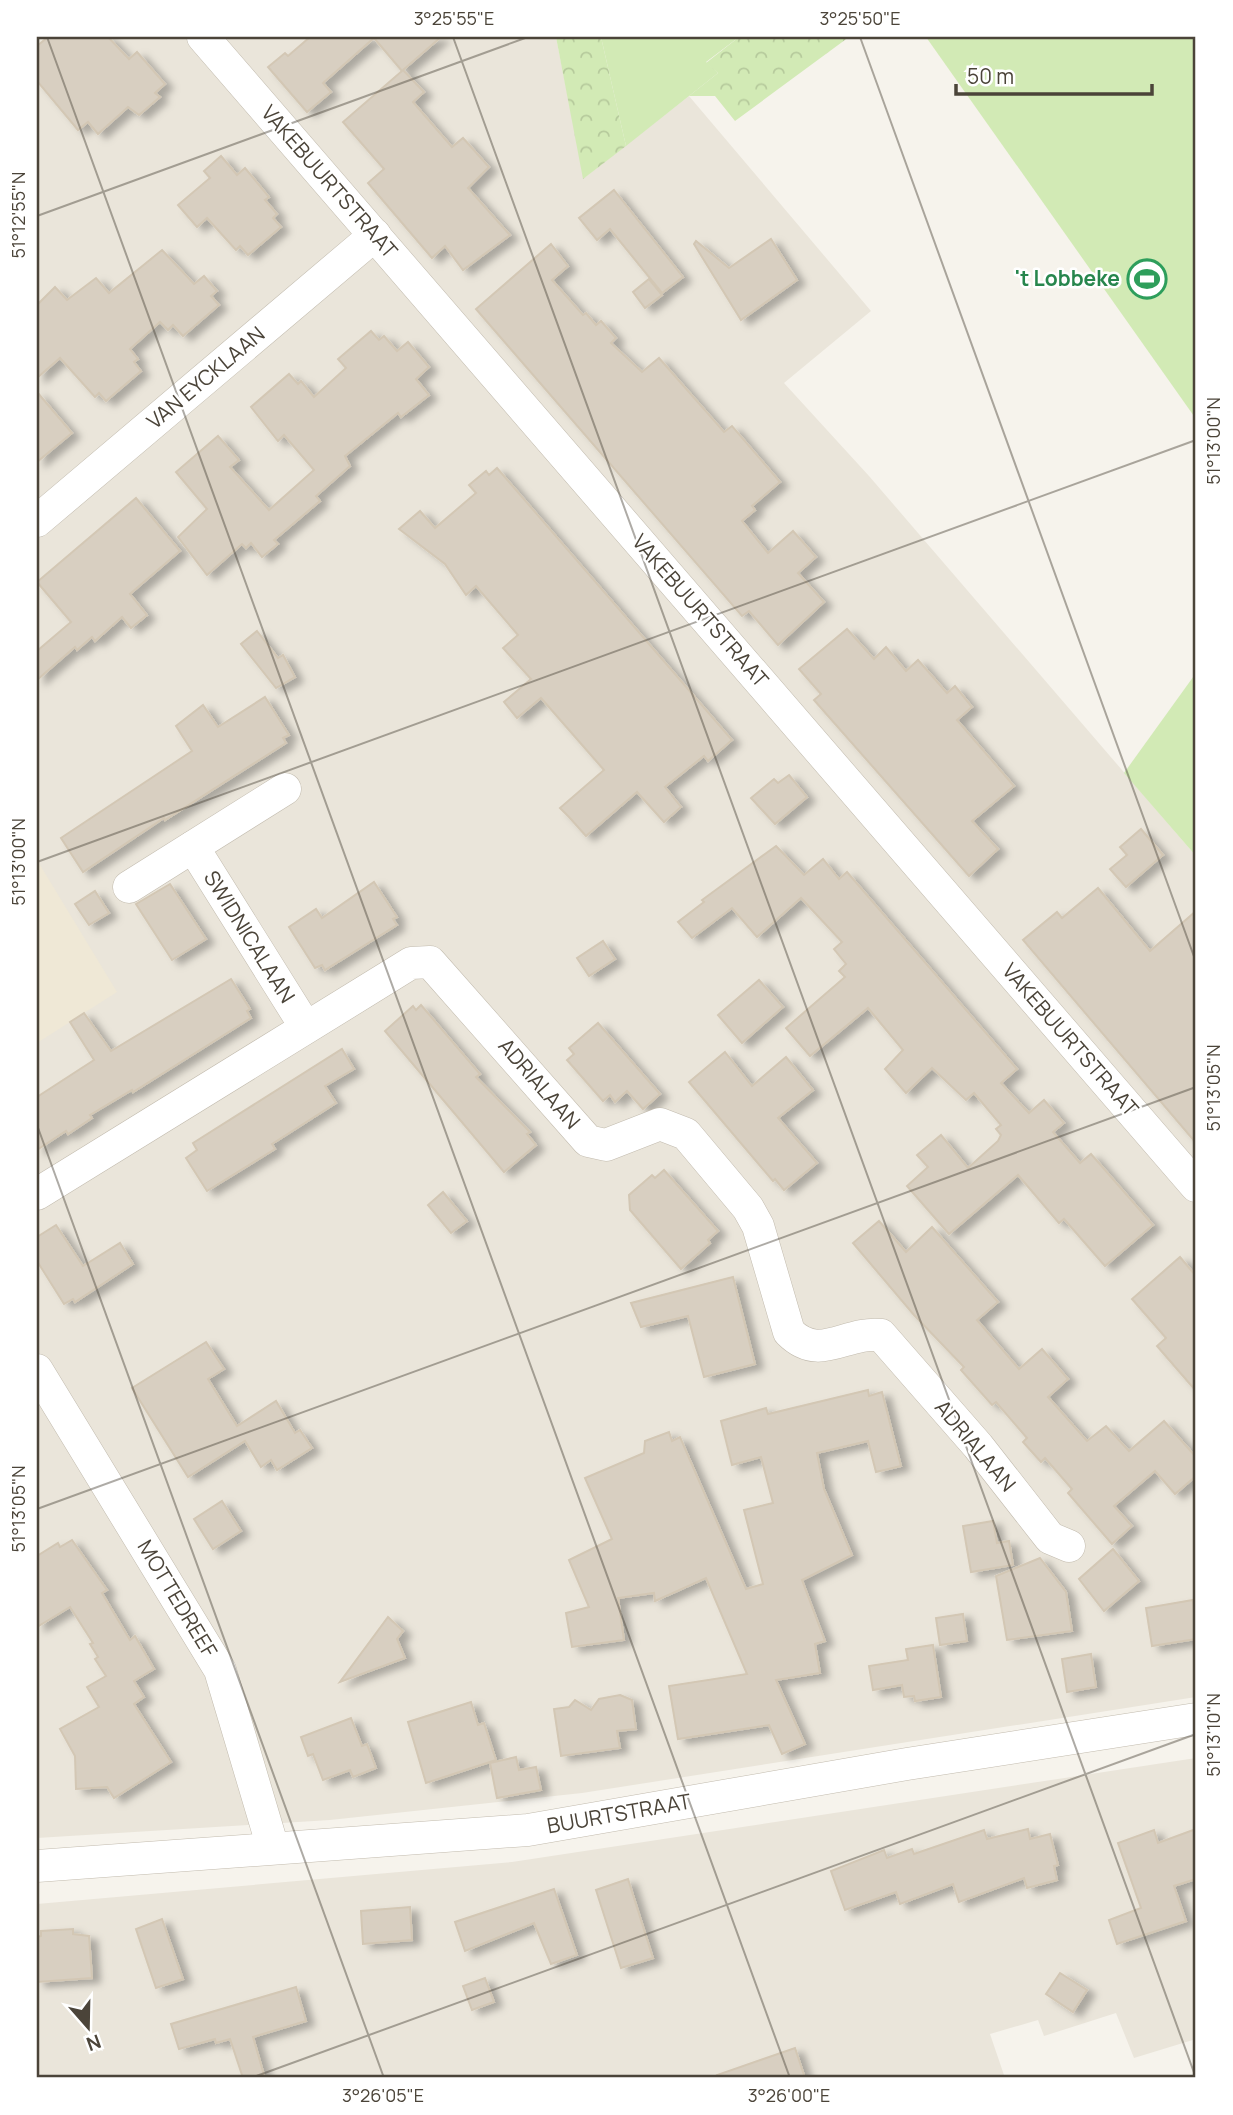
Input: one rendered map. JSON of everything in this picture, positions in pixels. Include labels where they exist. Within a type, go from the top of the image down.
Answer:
[{"type":"street","name":"VAKEBUURTSTRAAT","points":[[203,37],[1196,1186]]},
{"type":"street","name":"VAN EYCKLAAN","points":[[37,521],[374,235]]},
{"type":"street","name":"SWIDNICALAAN","points":[[129,887],[285,789]]},
{"type":"street","name":"SWIDNICALAAN","points":[[193,847],[305,1026]]},
{"type":"street","name":"ADRIALAAN","points":[[37,1194],[305,1026],[411,963],[430,962],[588,1141],[606,1145],[660,1124],[686,1134],[748,1208],[758,1226],[789,1332],[799,1342],[815,1348],[868,1334],[881,1335],[978,1446],[1050,1538],[1069,1546]]},
{"type":"street","name":"MOTTEDREEF","points":[[37,1370],[220,1670],[273,1848]]},
{"type":"street","name":"BUURTSTRAAT","points":[[37,1866],[528,1830],[908,1764],[1196,1719]]},
{"type":"shaded area","points":[[37,37],[556,37],[584,178],[689,96],[871,311],[784,383],[869,476],[1196,856],[1196,1697],[582,1793],[330,1820],[37,1838]]},
{"type":"shaded area","points":[[37,860],[117,992],[37,1043]]},
{"type":"shaded area","points":[[1196,1758],[1196,2039],[1134,2058],[1116,2013],[1044,2036],[1038,2020],[990,2034],[1005,2078],[37,2078],[37,1904],[512,1862]]},
{"type":"green space","points":[[556,37],[601,37],[626,146],[583,179]]},
{"type":"green space","points":[[601,37],[739,37],[706,62],[718,73],[626,146]]},
{"type":"green space","points":[[739,37],[849,37],[735,121],[715,96],[689,96],[718,73],[706,63]]},
{"type":"green space","name":"'t Lobbeke","points":[[926,37],[1196,37],[1196,419]]},
{"type":"green space","points":[[1196,673],[1196,856],[1124,773]]},
{"type":"building","points":[[48,37],[108,37],[129,59],[137,52],[165,84],[155,93],[160,97],[139,115],[128,107],[98,134],[88,122],[78,130],[37,81],[37,46]]},
{"type":"building","points":[[310,37],[441,37],[403,70],[424,92],[413,102],[452,147],[463,138],[489,167],[468,188],[510,235],[463,270],[445,246],[432,258],[368,183],[384,169],[343,122],[402,71],[374,38],[323,83],[331,92],[307,112],[268,67],[285,53],[288,56]]},
{"type":"building","points":[[221,156],[237,175],[245,168],[269,197],[265,200],[277,214],[273,218],[281,227],[248,255],[240,246],[236,250],[207,218],[197,227],[178,205],[210,178],[204,171]]},
{"type":"building","points":[[614,190],[683,277],[662,293],[610,229],[597,240],[579,218]]},
{"type":"building","points":[[771,239],[797,280],[741,320],[694,244],[696,241],[729,268]]},
{"type":"building","points":[[551,244],[568,266],[552,280],[583,315],[586,313],[596,325],[601,321],[616,338],[611,343],[642,372],[659,358],[724,432],[732,426],[780,482],[752,506],[755,510],[742,521],[768,553],[793,531],[816,557],[798,573],[824,602],[778,645],[749,611],[742,616],[476,309]]},
{"type":"building","points":[[162,250],[194,284],[204,276],[217,291],[211,296],[219,305],[183,336],[173,325],[168,330],[160,322],[130,349],[138,359],[134,362],[141,371],[106,401],[99,393],[95,397],[60,358],[37,378],[37,305],[55,287],[67,300],[96,278],[109,293]]},
{"type":"building","points":[[649,279],[662,295],[645,308],[633,292]]},
{"type":"building","points":[[371,331],[379,340],[384,336],[397,351],[408,342],[429,367],[416,379],[429,395],[401,417],[398,413],[345,456],[350,466],[316,496],[320,501],[274,540],[278,544],[262,557],[251,543],[246,548],[242,544],[207,575],[178,537],[207,509],[176,472],[218,436],[239,460],[230,467],[269,510],[314,470],[284,435],[278,441],[251,407],[289,374],[298,384],[301,381],[314,397],[346,368],[338,359]]},
{"type":"building","points":[[37,392],[72,433],[37,462]]},
{"type":"building","points":[[497,468],[732,740],[708,761],[704,756],[665,787],[681,807],[664,822],[637,792],[586,836],[560,808],[604,770],[541,698],[517,718],[504,702],[531,679],[503,648],[518,635],[476,586],[466,595],[445,564],[399,529],[420,511],[435,528],[476,493],[469,485],[486,471],[489,475]]},
{"type":"building","points":[[136,498],[180,551],[130,594],[147,615],[131,628],[122,617],[95,641],[92,637],[77,650],[75,647],[37,680],[37,651],[71,622],[37,582]]},
{"type":"building","points":[[847,629],[874,659],[886,647],[906,671],[918,660],[947,693],[955,686],[972,707],[957,720],[1014,786],[972,821],[998,849],[969,876],[814,700],[821,694],[799,669]]},
{"type":"building","points":[[257,631],[278,658],[283,655],[295,677],[276,688],[241,644]]},
{"type":"building","points":[[265,697],[289,735],[283,738],[286,743],[165,820],[164,818],[83,872],[61,838],[192,751],[176,726],[203,705],[218,727]]},
{"type":"building","points":[[789,775],[807,797],[775,824],[751,798],[774,779],[778,783]]},
{"type":"building","points":[[1141,829],[1163,855],[1126,887],[1110,869],[1127,855],[1120,847]]},
{"type":"building","points":[[776,846],[804,875],[823,859],[839,879],[847,872],[1017,1069],[1001,1083],[1029,1113],[1044,1100],[1064,1123],[1053,1132],[1080,1163],[1091,1154],[1153,1225],[1105,1266],[1064,1219],[1059,1223],[1018,1175],[949,1234],[907,1186],[928,1167],[917,1155],[941,1135],[968,1168],[998,1141],[1001,1135],[996,1129],[1001,1125],[974,1093],[966,1100],[932,1068],[906,1093],[885,1069],[903,1050],[868,1008],[810,1056],[786,1028],[845,977],[839,971],[846,964],[834,949],[842,942],[801,898],[757,937],[732,908],[692,938],[678,922],[704,902],[702,900]]},
{"type":"building","points":[[374,882],[397,917],[393,919],[397,925],[325,970],[322,965],[315,968],[289,927],[316,909],[322,918]]},
{"type":"building","points":[[170,884],[206,939],[172,960],[136,904]]},
{"type":"building","points":[[1098,888],[1150,951],[1196,911],[1196,1143],[1023,940],[1057,912],[1062,918]]},
{"type":"building","points":[[95,891],[109,913],[89,925],[75,904]]},
{"type":"building","points":[[603,941],[615,959],[589,976],[577,958]]},
{"type":"building","points":[[231,979],[250,1009],[247,1011],[251,1018],[133,1092],[132,1090],[90,1115],[92,1118],[68,1134],[66,1131],[37,1150],[37,1097],[94,1060],[70,1022],[84,1013],[111,1051]]},
{"type":"building","points":[[759,980],[783,1007],[742,1043],[718,1015]]},
{"type":"building","points":[[421,1005],[480,1074],[476,1077],[530,1132],[527,1134],[536,1145],[504,1172],[385,1031],[413,1006],[416,1010]]},
{"type":"building","points":[[598,1023],[660,1094],[643,1109],[627,1091],[615,1102],[610,1095],[603,1101],[567,1060],[574,1054],[569,1048]]},
{"type":"building","points":[[342,1049],[354,1069],[325,1086],[336,1103],[272,1144],[275,1149],[207,1191],[186,1158],[197,1150],[193,1143]]},
{"type":"building","points":[[725,1052],[752,1086],[786,1057],[813,1090],[778,1118],[817,1163],[784,1190],[775,1179],[773,1181],[689,1082]]},
{"type":"building","points":[[664,1170],[718,1231],[708,1240],[710,1243],[681,1269],[630,1210],[629,1195],[652,1175],[655,1178]]},
{"type":"building","points":[[443,1192],[467,1221],[451,1233],[428,1205]]},
{"type":"building","points":[[879,1221],[906,1252],[932,1227],[998,1302],[977,1320],[1019,1369],[1042,1349],[1068,1379],[1048,1397],[1087,1441],[1106,1426],[1129,1451],[1164,1421],[1196,1457],[1196,1476],[1175,1494],[1155,1471],[1114,1506],[1132,1526],[1112,1544],[1068,1493],[1072,1489],[1045,1458],[1041,1462],[1023,1442],[1027,1438],[996,1402],[992,1405],[961,1370],[964,1367],[914,1315],[853,1243]]},
{"type":"building","points":[[56,1225],[83,1266],[120,1243],[133,1264],[75,1302],[73,1299],[64,1304],[37,1261],[37,1237]]},
{"type":"building","points":[[1180,1257],[1196,1276],[1196,1391],[1157,1346],[1166,1338],[1132,1299]]},
{"type":"building","points":[[733,1277],[755,1364],[704,1377],[688,1316],[641,1327],[631,1303]]},
{"type":"building","points":[[206,1342],[224,1369],[208,1379],[237,1426],[276,1401],[295,1433],[300,1430],[312,1448],[277,1470],[271,1460],[261,1467],[245,1441],[188,1477],[132,1388]]},
{"type":"building","points":[[868,1390],[869,1396],[882,1392],[901,1466],[876,1472],[868,1441],[817,1453],[824,1489],[852,1555],[802,1580],[825,1641],[815,1644],[820,1673],[776,1680],[805,1744],[782,1754],[769,1725],[678,1739],[669,1686],[747,1674],[706,1578],[655,1601],[654,1593],[618,1598],[624,1640],[572,1647],[566,1613],[589,1607],[569,1560],[612,1539],[585,1478],[644,1453],[645,1441],[669,1432],[672,1441],[680,1437],[746,1589],[763,1584],[744,1510],[773,1503],[761,1457],[732,1465],[721,1421],[766,1408],[768,1414]]},
{"type":"building","points":[[222,1501],[241,1531],[213,1549],[194,1519]]},
{"type":"building","points":[[993,1521],[997,1543],[1009,1541],[1013,1565],[971,1572],[963,1526]]},
{"type":"building","points":[[72,1540],[107,1590],[102,1593],[130,1640],[135,1636],[154,1669],[134,1681],[144,1697],[134,1704],[171,1762],[114,1798],[107,1787],[76,1789],[75,1756],[60,1729],[99,1707],[87,1687],[106,1676],[95,1659],[98,1657],[90,1644],[93,1643],[70,1607],[37,1627],[37,1556],[58,1543],[60,1547]]},
{"type":"building","points":[[1113,1549],[1139,1581],[1104,1611],[1079,1579]]},
{"type":"building","points":[[1040,1558],[1066,1592],[1072,1631],[1007,1640],[996,1576]]},
{"type":"building","points":[[1193,1600],[1196,1639],[1152,1646],[1146,1608]]},
{"type":"building","points":[[963,1614],[967,1641],[940,1645],[936,1618]]},
{"type":"building","points":[[388,1617],[403,1631],[397,1639],[405,1658],[340,1682]]},
{"type":"building","points":[[933,1645],[941,1697],[915,1701],[914,1696],[904,1697],[902,1685],[873,1690],[869,1666],[908,1660],[906,1649]]},
{"type":"building","points":[[1091,1654],[1096,1687],[1067,1692],[1062,1659]]},
{"type":"building","points":[[620,1695],[632,1700],[636,1729],[617,1731],[620,1748],[561,1756],[554,1709],[569,1707],[575,1700],[591,1710],[599,1699]]},
{"type":"building","points":[[471,1702],[478,1725],[484,1723],[496,1760],[426,1783],[408,1722]]},
{"type":"building","points":[[351,1718],[362,1746],[367,1744],[376,1768],[353,1777],[350,1770],[323,1780],[313,1754],[308,1756],[301,1737]]},
{"type":"building","points":[[516,1757],[519,1770],[536,1767],[541,1790],[497,1798],[490,1763]]},
{"type":"building","points":[[1028,1829],[1030,1839],[1050,1834],[1058,1865],[1054,1866],[1057,1880],[1027,1888],[1024,1878],[959,1902],[953,1884],[900,1904],[896,1892],[845,1910],[831,1871],[884,1850],[887,1858],[912,1849],[914,1854],[984,1830],[987,1839]]},
{"type":"building","points":[[1196,1829],[1196,1879],[1174,1886],[1186,1921],[1117,1944],[1109,1920],[1141,1908],[1118,1843],[1154,1830],[1158,1843]]},
{"type":"building","points":[[628,1879],[653,1958],[621,1968],[596,1890]]},
{"type":"building","points":[[554,1889],[577,1955],[551,1964],[534,1923],[465,1951],[455,1922]]},
{"type":"building","points":[[410,1907],[412,1940],[363,1944],[361,1911]]},
{"type":"building","points":[[162,1919],[183,1979],[156,1988],[136,1929]]},
{"type":"building","points":[[73,1929],[73,1934],[89,1936],[92,1978],[37,1982],[37,1937],[41,1936],[41,1931]]},
{"type":"building","points":[[1060,1973],[1087,1990],[1073,2012],[1046,1994]]},
{"type":"building","points":[[485,1978],[494,2002],[472,2010],[463,1986]]},
{"type":"building","points":[[296,1987],[306,2021],[253,2037],[264,2075],[243,2078],[230,2039],[216,2043],[215,2039],[179,2049],[171,2024]]},
{"type":"building","points":[[795,2048],[805,2078],[718,2078],[717,2075]]},
{"type":"place","name":"'t Lobbeke","points":[[1147,279]]}]
